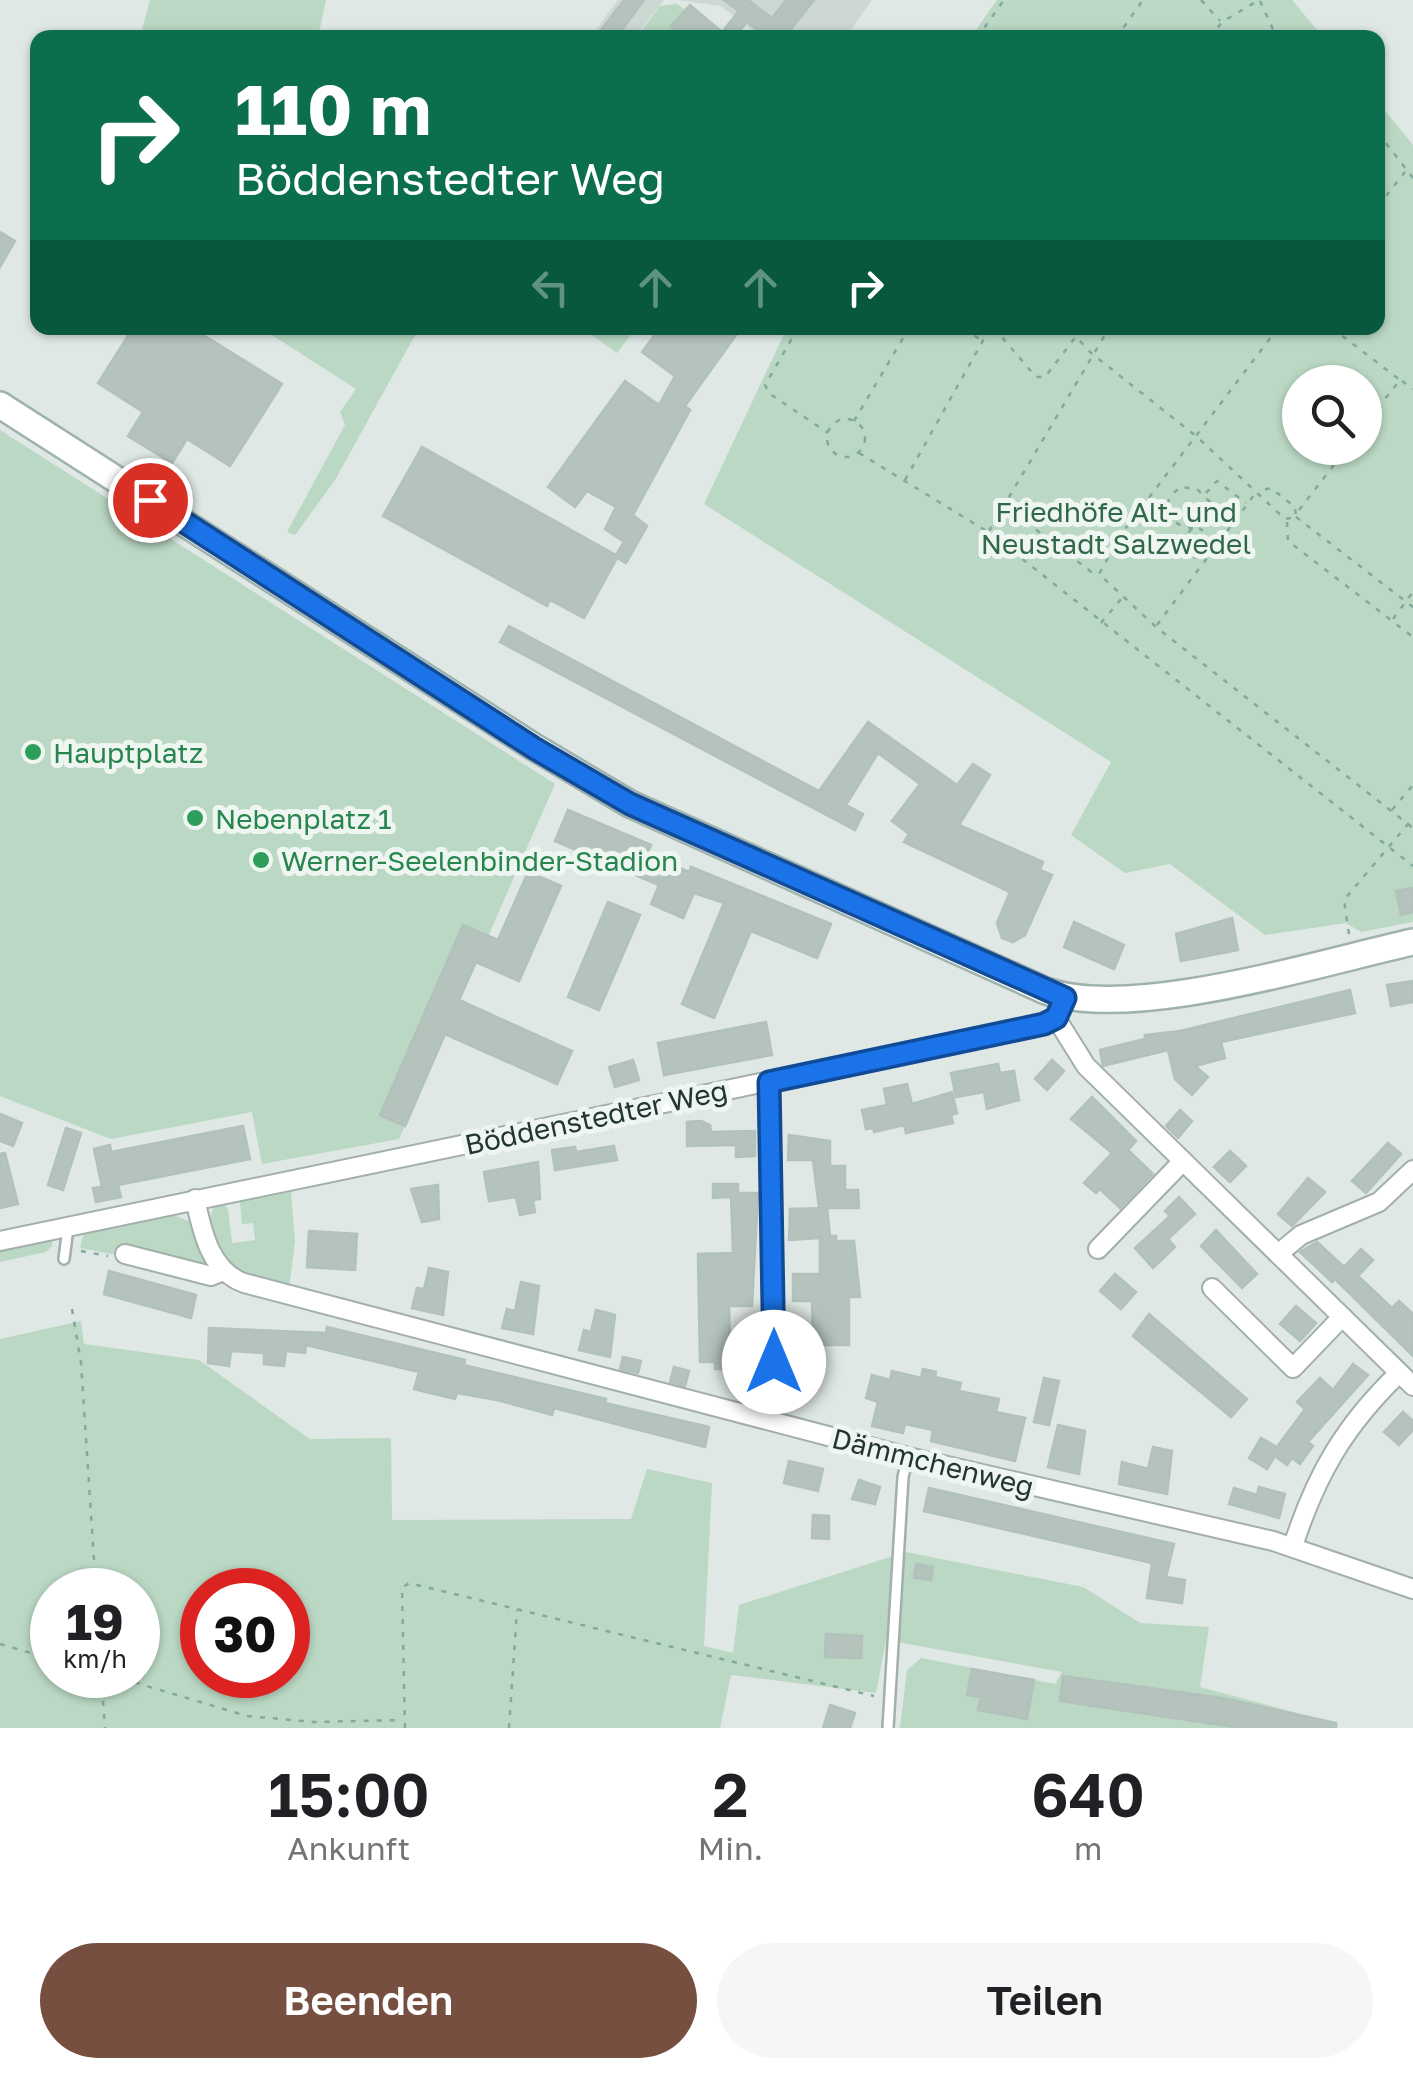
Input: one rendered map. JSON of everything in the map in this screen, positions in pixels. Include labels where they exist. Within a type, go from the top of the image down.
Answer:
[{"type":"street","points":[[0,405],[534,748],[630,804],[1061,1008],[1086,1066],[1406,1380],[1362,1411],[1329,1459],[1306,1502],[1293,1546]]},
{"type":"street","name":"Böddenstedter Weg","points":[[0,1241],[769,1082],[1061,1008],[1142,1000],[1413,942]]},
{"type":"street","points":[[769,1082],[774,1400],[769,1420]]},
{"type":"street","points":[[1098,1249],[1183,1161]]},
{"type":"street","points":[[1278,1254],[1301,1235],[1379,1202],[1413,1170]]},
{"type":"street","points":[[195,1199],[204,1236],[222,1271]]},
{"type":"street","name":"Dämmchenweg","points":[[125,1254],[211,1276],[222,1271],[231,1279],[280,1294],[908,1457],[1293,1546],[1413,1588]]},
{"type":"street","points":[[1212,1288],[1293,1368],[1342,1317]]},
{"type":"lane","points":[[64,1254],[68,1225]]},
{"type":"lane","points":[[888,1728],[903,1478],[908,1457]]},
{"type":"path","points":[[983,30],[1004,0]]},
{"type":"path","points":[[1122,30],[1144,0]]},
{"type":"path","points":[[1201,0],[1222,22]]},
{"type":"path","points":[[1216,30],[1222,22],[1259,0],[1274,30]]},
{"type":"path","points":[[1385,142],[1413,178]]},
{"type":"path","points":[[1385,197],[1406,171]]},
{"type":"path","points":[[794,335],[765,385],[770,394],[828,433]]},
{"type":"path","points":[[854,420],[905,335]]},
{"type":"path","points":[[974,335],[982,341]]},
{"type":"path","points":[[904,481],[987,335]]},
{"type":"path","points":[[998,335],[1036,377],[1049,373],[1077,335]]},
{"type":"path","points":[[1079,335],[1091,353],[1258,490],[1261,500],[1287,520],[1288,541],[1413,636]]},
{"type":"path","points":[[988,532],[1104,335]]},
{"type":"path","points":[[1100,578],[1100,568],[1122,533],[1273,335]]},
{"type":"path","points":[[1341,335],[1413,390]]},
{"type":"path","points":[[1382,403],[1400,380]]},
{"type":"path","points":[[841,420],[854,420],[866,436],[859,454],[848,458],[836,455],[828,445],[828,433],[841,420]]},
{"type":"path","points":[[859,454],[988,532],[1100,624],[1413,866]]},
{"type":"path","points":[[1287,520],[1297,514],[1334,465]]},
{"type":"path","points":[[1205,494],[1217,481],[1247,504]]},
{"type":"path","points":[[1211,551],[1200,560],[1183,551],[1180,541],[1195,528],[1210,506],[1205,494],[1186,486],[1169,498],[1171,516],[1195,528],[1208,535],[1211,551]]},
{"type":"path","points":[[1156,626],[1258,490],[1270,487],[1297,514],[1413,607]]},
{"type":"path","points":[[1004,505],[1411,826]]},
{"type":"path","points":[[1392,621],[1413,592]]},
{"type":"path","points":[[1100,624],[1122,597]]},
{"type":"path","points":[[1392,810],[1413,784]]},
{"type":"path","points":[[1350,940],[1344,900],[1411,826],[1413,818]]},
{"type":"path","points":[[64,1254],[114,1258],[125,1254]]},
{"type":"path","points":[[72,1309],[82,1363],[95,1568]]},
{"type":"path","points":[[405,1728],[404,1585],[413,1583],[890,1700]]},
{"type":"path","points":[[508,1728],[517,1608]]},
{"type":"path","points":[[0,1644],[30,1652]]},
{"type":"path","points":[[160,1690],[247,1716],[314,1722],[405,1720]]},
{"type":"path","points":[[103,1698],[105,1728]]},
{"type":"shaded area","points":[[618,0],[664,0],[640,30],[596,30]]},
{"type":"shaded area","points":[[678,0],[872,0],[851,30],[751,30],[721,6]]},
{"type":"green space","points":[[150,0],[326,0],[320,30],[142,30]]},
{"type":"green space","points":[[997,0],[1292,0],[1317,30],[976,30]]},
{"type":"green space","points":[[677,4],[715,30],[642,30],[660,6]]},
{"type":"green space","name":"Friedhöfe Alt- und Neustadt Salzwedel","points":[[1385,111],[1413,145],[1413,922],[1361,932],[1346,923],[1265,935],[1170,864],[1125,873],[1071,835],[1111,762],[704,504],[784,335],[1385,335]]},
{"type":"green space","points":[[272,335],[415,335],[335,480],[295,535],[287,532],[345,425],[340,412],[356,389]]},
{"type":"green space","points":[[592,335],[631,335],[617,353]]},
{"type":"green space","name":"Werner-Seelenbinder-Stadion","points":[[0,430],[555,784],[399,1139],[262,1164],[252,1112],[111,1139],[0,1096]]},
{"type":"green space","points":[[291,1192],[295,1241],[289,1288],[262,1280],[229,1262],[207,1228],[214,1206],[223,1203],[228,1209],[232,1243],[255,1240],[253,1223],[242,1224],[240,1202]]},
{"type":"green space","points":[[168,1213],[191,1222],[207,1267],[124,1250],[112,1254],[80,1248],[83,1236],[92,1229]]},
{"type":"green space","points":[[52,1237],[52,1246],[46,1252],[0,1262],[0,1251]]},
{"type":"green space","points":[[81,1321],[84,1344],[199,1360],[310,1439],[391,1438],[392,1520],[631,1519],[647,1469],[712,1483],[704,1646],[733,1653],[739,1605],[906,1552],[1083,1587],[1140,1623],[1209,1627],[1200,1687],[1297,1713],[1293,1728],[900,1728],[907,1670],[921,1658],[1055,1684],[1062,1672],[886,1640],[876,1693],[731,1675],[720,1728],[0,1728],[0,1339]]},
{"type":"building","points":[[624,0],[644,0],[622,30],[601,30]]},
{"type":"building","points":[[724,0],[748,0],[772,18],[786,0],[814,0],[790,30],[758,30],[747,22],[740,30],[724,30],[739,11]]},
{"type":"building","points":[[690,5],[720,30],[675,30],[671,26]]},
{"type":"building","points":[[0,232],[15,241],[0,267]]},
{"type":"building","points":[[129,335],[203,335],[282,384],[230,466],[187,439],[172,463],[128,436],[143,412],[98,383]]},
{"type":"building","points":[[655,335],[736,335],[685,406],[690,410],[633,515],[647,526],[626,563],[617,558],[584,618],[550,600],[547,606],[383,516],[422,447],[616,555],[624,542],[605,529],[616,507],[587,491],[575,507],[548,487],[625,381],[659,405],[675,376],[642,352]]},
{"type":"building","points":[[509,626],[819,791],[868,722],[957,785],[973,764],[990,775],[959,825],[1043,862],[1040,870],[1052,875],[1025,935],[1013,942],[1002,938],[997,923],[1010,892],[904,842],[909,834],[892,821],[920,784],[878,753],[846,805],[863,814],[855,830],[500,642]]},
{"type":"building","points":[[568,810],[651,845],[647,854],[689,872],[691,867],[831,924],[817,958],[751,931],[714,1018],[682,1004],[724,903],[694,893],[683,918],[651,904],[659,885],[555,841]]},
{"type":"building","points":[[528,872],[561,886],[519,981],[476,962],[459,1000],[572,1051],[557,1084],[445,1034],[405,1126],[380,1115],[463,925],[498,940]]},
{"type":"building","points":[[1413,888],[1413,912],[1401,915],[1396,891]]},
{"type":"building","points":[[608,902],[640,915],[599,1010],[568,997]]},
{"type":"building","points":[[1232,918],[1238,950],[1181,961],[1176,934]]},
{"type":"building","points":[[1074,922],[1124,945],[1114,969],[1064,947]]},
{"type":"building","points":[[1413,981],[1413,1002],[1391,1006],[1387,985]]},
{"type":"building","points":[[1350,990],[1355,1013],[1221,1042],[1225,1058],[1195,1066],[1208,1077],[1192,1095],[1175,1079],[1168,1050],[1103,1066],[1100,1050],[1145,1039],[1145,1035],[1180,1031]]},
{"type":"building","points":[[766,1022],[772,1055],[664,1075],[658,1043]]},
{"type":"building","points":[[633,1060],[639,1080],[615,1087],[609,1067]]},
{"type":"building","points":[[1052,1060],[1064,1071],[1047,1090],[1035,1079]]},
{"type":"building","points":[[998,1064],[1000,1073],[1014,1071],[1019,1100],[987,1109],[984,1092],[956,1097],[951,1073]]},
{"type":"building","points":[[907,1084],[912,1104],[952,1092],[957,1113],[951,1115],[953,1123],[906,1133],[904,1125],[874,1132],[873,1128],[866,1129],[862,1110],[887,1105],[884,1089]]},
{"type":"building","points":[[1092,1097],[1136,1141],[1128,1150],[1153,1174],[1120,1208],[1100,1189],[1096,1193],[1084,1183],[1112,1153],[1071,1119]]},
{"type":"building","points":[[1180,1110],[1192,1121],[1178,1138],[1166,1126]]},
{"type":"building","points":[[0,1114],[22,1123],[13,1146],[0,1141]]},
{"type":"building","points":[[687,1122],[710,1125],[711,1132],[755,1131],[755,1156],[736,1157],[736,1145],[687,1146]]},
{"type":"building","points":[[243,1126],[250,1159],[118,1185],[121,1197],[96,1202],[93,1188],[102,1187],[94,1149],[110,1145],[111,1152]]},
{"type":"building","points":[[66,1128],[81,1133],[63,1190],[48,1185]]},
{"type":"building","points":[[789,1135],[830,1141],[830,1166],[845,1166],[845,1190],[858,1190],[859,1208],[819,1208],[813,1160],[788,1160]]},
{"type":"building","points":[[1388,1143],[1401,1154],[1366,1193],[1352,1181]]},
{"type":"building","points":[[614,1146],[617,1160],[555,1170],[552,1150],[575,1147],[576,1152]]},
{"type":"building","points":[[1230,1151],[1246,1166],[1230,1182],[1214,1167]]},
{"type":"building","points":[[5,1153],[18,1204],[0,1208],[0,1154]]},
{"type":"building","points":[[538,1162],[540,1199],[533,1200],[535,1212],[520,1215],[516,1197],[489,1201],[484,1172]]},
{"type":"building","points":[[1308,1178],[1325,1192],[1292,1226],[1278,1214]]},
{"type":"building","points":[[713,1184],[738,1184],[738,1193],[758,1193],[752,1306],[729,1306],[730,1346],[755,1346],[755,1376],[735,1376],[735,1369],[715,1369],[715,1362],[700,1362],[698,1254],[733,1253],[731,1197],[713,1198]]},
{"type":"building","points":[[438,1185],[439,1219],[422,1222],[411,1189]]},
{"type":"building","points":[[1179,1197],[1195,1214],[1168,1239],[1175,1247],[1153,1268],[1135,1248],[1170,1216],[1165,1211]]},
{"type":"building","points":[[827,1208],[830,1236],[836,1236],[836,1241],[854,1241],[860,1297],[849,1297],[849,1345],[813,1345],[812,1301],[793,1301],[793,1274],[820,1274],[820,1238],[789,1240],[790,1209]]},
{"type":"building","points":[[1216,1230],[1257,1274],[1242,1288],[1201,1246]]},
{"type":"building","points":[[309,1231],[357,1234],[355,1270],[307,1267]]},
{"type":"building","points":[[1317,1242],[1344,1267],[1361,1249],[1373,1260],[1358,1276],[1392,1308],[1399,1301],[1413,1314],[1413,1356],[1335,1279],[1332,1282],[1300,1252]]},
{"type":"building","points":[[429,1268],[448,1272],[443,1315],[412,1308],[417,1288],[424,1289]]},
{"type":"building","points":[[109,1271],[196,1295],[191,1318],[104,1294]]},
{"type":"building","points":[[1115,1274],[1136,1292],[1121,1309],[1100,1291]]},
{"type":"building","points":[[521,1282],[539,1286],[533,1334],[502,1328],[507,1309],[515,1311]]},
{"type":"building","points":[[1296,1306],[1316,1323],[1300,1341],[1280,1324]]},
{"type":"building","points":[[596,1310],[615,1315],[610,1357],[579,1350],[584,1330],[591,1332]]},
{"type":"building","points":[[1149,1314],[1247,1399],[1231,1417],[1133,1336]]},
{"type":"building","points":[[327,1327],[465,1360],[464,1365],[606,1399],[605,1403],[709,1427],[705,1447],[554,1408],[552,1415],[497,1400],[457,1393],[455,1399],[414,1389],[419,1372],[306,1345],[305,1353],[286,1351],[284,1366],[264,1364],[264,1353],[231,1351],[229,1366],[208,1363],[209,1328],[326,1333]]},
{"type":"building","points":[[794,1355],[817,1355],[817,1384],[795,1384]]},
{"type":"building","points":[[623,1357],[641,1361],[638,1373],[620,1369]]},
{"type":"building","points":[[1353,1364],[1368,1375],[1308,1442],[1313,1446],[1300,1464],[1292,1458],[1287,1465],[1275,1456],[1267,1469],[1249,1458],[1261,1438],[1277,1447],[1305,1409],[1297,1402],[1320,1378],[1333,1390]]},
{"type":"building","points":[[674,1367],[689,1371],[685,1386],[670,1382]]},
{"type":"building","points":[[923,1369],[936,1372],[935,1377],[961,1383],[959,1391],[999,1399],[996,1412],[1025,1418],[1015,1461],[931,1441],[933,1430],[905,1424],[903,1433],[872,1426],[878,1402],[866,1398],[872,1375],[890,1380],[892,1371],[921,1378]]},
{"type":"building","points":[[1044,1378],[1059,1381],[1049,1425],[1034,1422]]},
{"type":"building","points":[[1403,1412],[1413,1421],[1413,1430],[1399,1445],[1384,1432]]},
{"type":"building","points":[[1058,1425],[1085,1431],[1079,1474],[1048,1467]]},
{"type":"building","points":[[1153,1447],[1172,1451],[1167,1494],[1119,1484],[1122,1462],[1148,1469]]},
{"type":"building","points":[[789,1461],[823,1469],[818,1491],[784,1483]]},
{"type":"building","points":[[859,1480],[880,1487],[875,1504],[852,1499]]},
{"type":"building","points":[[1259,1487],[1285,1494],[1279,1518],[1229,1504],[1234,1488],[1257,1495]]},
{"type":"building","points":[[929,1488],[1174,1544],[1166,1577],[1185,1580],[1182,1603],[1147,1598],[1152,1563],[924,1511]]},
{"type":"building","points":[[813,1515],[829,1516],[829,1539],[812,1538]]},
{"type":"building","points":[[916,1564],[933,1567],[931,1580],[914,1578]]},
{"type":"building","points":[[826,1634],[862,1636],[861,1658],[825,1657]]},
{"type":"building","points":[[972,1669],[1034,1680],[1027,1719],[978,1710],[981,1697],[967,1695]]},
{"type":"building","points":[[1063,1676],[1222,1698],[1336,1723],[1336,1728],[1241,1728],[1060,1701]]},
{"type":"building","points":[[830,1705],[855,1713],[850,1728],[823,1728]]},
{"type":"place","name":"Hauptplatz","points":[[33,752]]},
{"type":"place","name":"Nebenplatz 1","points":[[195,818]]},
{"type":"place","name":"Werner-Seelenbinder-Stadion","points":[[261,860]]},
{"type":"route","points":[[150,500],[534,748],[630,804],[1065,998],[1056,1018],[1044,1024],[769,1082],[774,1362]]}]
